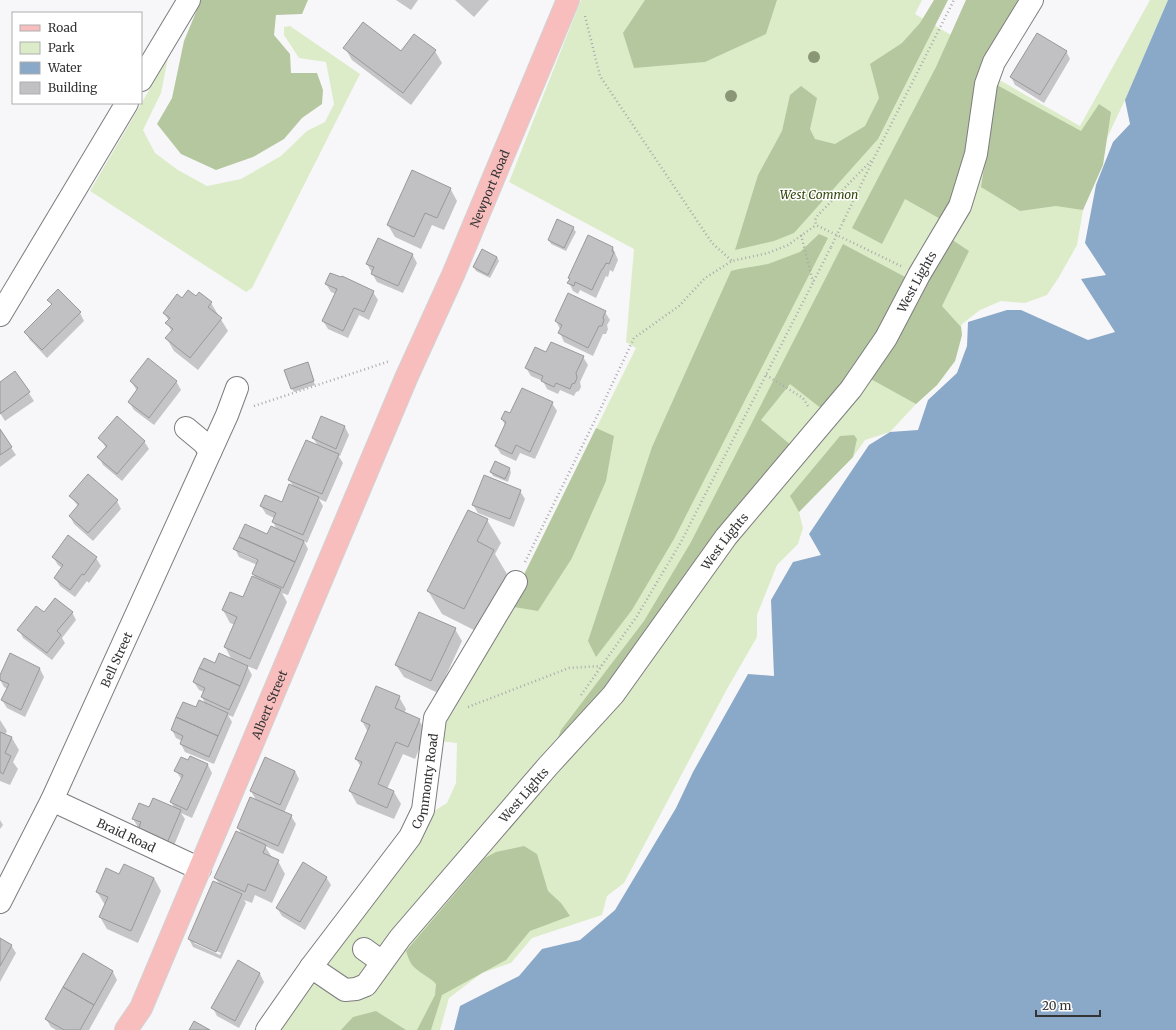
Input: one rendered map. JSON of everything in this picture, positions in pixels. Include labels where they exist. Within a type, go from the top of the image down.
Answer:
[{"type":"main road","name":"Newport Road","points":[[407,376],[576,6]]},
{"type":"main road","name":"Albert Street","points":[[126,1030],[141,1008],[407,376]]},
{"type":"street","points":[[142,78],[189,0]]},
{"type":"street","name":"West Lights","points":[[316,970],[345,990],[356,989],[366,985],[400,938],[543,772],[613,696],[726,537],[851,389],[886,338],[919,275],[960,206],[976,154],[986,84],[994,62],[1032,0]]},
{"type":"street","points":[[0,315],[126,104]]},
{"type":"street","name":"Bell Street","points":[[0,902],[52,800],[227,415],[237,388]]},
{"type":"street","points":[[186,428],[204,443],[210,452]]},
{"type":"street","name":"Commonty Road","points":[[267,1030],[316,970],[410,837],[423,810],[435,718],[516,582]]},
{"type":"street","name":"Braid Road","points":[[52,800],[200,869]]},
{"type":"street","points":[[364,949],[382,962]]},
{"type":"path","points":[[637,616],[681,542],[831,247],[954,0]]},
{"type":"path","points":[[576,6],[600,76],[712,243],[732,261]]},
{"type":"path","points":[[816,225],[815,220],[818,215],[874,158]]},
{"type":"path","points":[[816,225],[919,275]]},
{"type":"path","points":[[516,582],[634,338],[679,306],[705,278],[732,261],[768,253],[788,245],[816,225]]},
{"type":"path","points":[[801,235],[813,282]]},
{"type":"path","points":[[227,415],[418,352]]},
{"type":"path","points":[[766,375],[803,398]]},
{"type":"path","points":[[435,718],[505,694],[569,668],[601,666]]},
{"type":"green space","points":[[201,0],[308,0],[302,14],[276,15],[274,35],[290,54],[291,73],[317,73],[323,90],[322,104],[302,118],[284,139],[253,157],[216,170],[181,154],[157,124],[172,98],[184,41]]},
{"type":"green space","name":"West Common","points":[[581,0],[922,0],[915,14],[951,35],[966,0],[1041,0],[996,78],[1080,126],[1150,0],[1168,0],[1125,100],[1089,176],[1077,245],[1059,277],[1047,295],[1025,303],[1001,301],[980,310],[962,324],[962,335],[955,361],[937,385],[916,404],[890,432],[865,440],[853,457],[799,512],[803,528],[798,544],[777,565],[757,615],[757,637],[727,689],[624,883],[607,896],[602,915],[532,938],[511,963],[482,973],[449,998],[440,1030],[276,1030],[434,811],[447,803],[456,783],[457,743],[439,741],[442,719],[508,606],[636,348],[626,342],[634,249],[509,182]]},
{"type":"green space","points":[[645,0],[777,0],[766,34],[705,62],[634,68],[623,33]]},
{"type":"green space","points":[[934,0],[948,0],[878,139],[794,233],[774,241],[735,250],[758,175],[782,131],[790,95],[801,86],[817,98],[810,129],[815,139],[835,144],[865,126],[879,98],[870,64],[902,43],[920,23]]},
{"type":"green space","points":[[966,0],[1022,0],[951,201],[942,220],[905,199],[882,244],[852,228],[936,67]]},
{"type":"green space","points":[[290,26],[360,74],[252,288],[246,292],[90,191],[168,58],[161,93],[143,130],[155,153],[178,170],[207,186],[241,179],[281,156],[307,131],[325,122],[334,104],[326,62],[299,58],[284,35],[284,27]]},
{"type":"green space","points":[[997,85],[1081,131],[1099,104],[1111,112],[1103,165],[1083,210],[1056,206],[1020,211],[981,187]]},
{"type":"green space","points":[[819,234],[828,238],[674,539],[632,610],[596,657],[588,641],[652,447],[731,271],[768,264],[800,252]]},
{"type":"green space","points":[[951,239],[969,251],[942,306],[961,327],[962,335],[955,361],[937,385],[916,404],[869,378]]},
{"type":"green space","points":[[843,244],[909,279],[878,334],[822,409],[790,384],[761,420],[792,446],[606,695],[551,756],[561,730],[644,621],[691,542]]},
{"type":"green space","points":[[596,428],[614,436],[606,481],[572,558],[538,611],[508,606],[520,583]]},
{"type":"green space","points":[[854,435],[857,439],[853,457],[799,512],[790,496],[840,436]]},
{"type":"green space","points":[[524,846],[537,854],[548,891],[561,903],[570,916],[530,931],[506,960],[442,995],[431,1030],[417,1030],[435,995],[436,984],[413,966],[406,951],[485,858],[496,852]]},
{"type":"green space","points":[[376,1011],[406,1030],[341,1030],[353,1017]]},
{"type":"water","points":[[1168,0],[1176,0],[1176,1030],[454,1030],[460,1006],[519,976],[542,949],[580,940],[615,910],[676,808],[693,772],[748,674],[774,676],[771,600],[793,562],[821,555],[809,534],[869,445],[890,432],[918,430],[928,400],[957,373],[967,346],[968,322],[1007,310],[1021,310],[1088,340],[1115,332],[1081,279],[1106,275],[1085,243],[1096,185],[1113,142],[1130,124],[1125,100]]},
{"type":"building","points":[[363,22],[401,51],[414,34],[436,50],[403,93],[343,48]]},
{"type":"building","points":[[1037,33],[1067,51],[1040,95],[1010,77]]},
{"type":"building","points":[[412,170],[451,188],[437,218],[425,213],[414,237],[387,225]]},
{"type":"building","points":[[557,219],[574,227],[564,248],[548,240]]},
{"type":"building","points":[[588,235],[613,247],[612,251],[614,252],[609,264],[606,263],[602,269],[592,290],[575,282],[574,286],[567,283]]},
{"type":"building","points":[[378,238],[413,254],[398,286],[371,274],[374,267],[366,264]]},
{"type":"building","points":[[482,249],[497,257],[488,275],[473,267]]},
{"type":"building","points":[[330,273],[341,277],[342,276],[374,291],[364,312],[354,308],[343,331],[322,321],[337,289],[325,284]]},
{"type":"building","points":[[58,289],[81,312],[42,350],[24,332],[52,304],[47,300]]},
{"type":"building","points":[[188,290],[196,296],[199,292],[212,302],[208,307],[222,318],[190,358],[165,338],[173,329],[165,323],[170,318],[163,313],[177,294],[182,298]]},
{"type":"building","points":[[568,293],[606,311],[603,317],[604,320],[602,326],[599,326],[588,348],[558,333],[562,325],[555,321]]},
{"type":"building","points":[[551,342],[584,356],[576,373],[577,378],[575,383],[572,384],[570,389],[556,383],[554,387],[541,381],[543,376],[525,368],[535,347],[546,352]]},
{"type":"building","points":[[148,358],[177,381],[149,418],[128,402],[138,388],[130,381]]},
{"type":"building","points":[[308,362],[314,381],[291,389],[284,370]]},
{"type":"building","points":[[15,371],[30,392],[0,414],[0,382]]},
{"type":"building","points":[[522,388],[553,402],[530,452],[516,445],[512,454],[495,446],[506,422],[501,419],[505,411],[510,413]]},
{"type":"building","points":[[117,416],[145,441],[117,474],[97,457],[107,446],[98,438]]},
{"type":"building","points":[[321,416],[345,426],[336,449],[312,438]]},
{"type":"building","points":[[0,429],[12,447],[0,455]]},
{"type":"building","points":[[306,440],[339,454],[322,494],[288,480]]},
{"type":"building","points":[[495,461],[510,468],[505,479],[490,472]]},
{"type":"building","points":[[88,474],[118,500],[88,533],[69,516],[79,504],[69,496]]},
{"type":"building","points":[[484,475],[521,490],[510,519],[472,505]]},
{"type":"building","points":[[289,484],[319,497],[303,535],[272,522],[276,513],[260,506],[265,495],[282,502]]},
{"type":"building","points":[[468,510],[488,519],[477,541],[494,550],[464,609],[427,591]]},
{"type":"building","points":[[245,524],[267,534],[271,526],[304,541],[295,562],[239,537]]},
{"type":"building","points":[[68,535],[97,557],[84,575],[82,574],[70,590],[54,578],[63,565],[52,557]]},
{"type":"building","points":[[239,537],[295,562],[283,588],[252,574],[258,560],[233,549]]},
{"type":"building","points":[[252,576],[281,589],[250,659],[224,647],[237,617],[222,610],[230,592],[243,597]]},
{"type":"building","points":[[55,598],[73,612],[57,631],[61,635],[47,653],[17,630],[36,606],[44,612]]},
{"type":"building","points":[[419,612],[456,628],[431,681],[395,665]]},
{"type":"building","points":[[10,653],[40,668],[21,710],[1,700],[9,684],[0,680],[0,675]]},
{"type":"building","points":[[219,653],[248,666],[240,686],[199,668],[204,658],[215,663]]},
{"type":"building","points":[[199,668],[240,686],[229,710],[201,697],[205,688],[193,682]]},
{"type":"building","points":[[376,686],[400,696],[395,708],[420,719],[408,747],[396,742],[378,784],[394,791],[387,808],[349,791],[362,762],[355,759],[370,725],[361,721]]},
{"type":"building","points":[[199,700],[228,713],[218,736],[176,717],[183,702],[196,707]]},
{"type":"building","points":[[176,717],[218,736],[209,757],[180,744],[183,736],[171,730]]},
{"type":"building","points":[[0,732],[12,737],[5,753],[11,756],[3,774],[0,772]]},
{"type":"building","points":[[190,756],[208,764],[187,810],[170,802],[183,775],[174,771],[181,757],[188,760]]},
{"type":"building","points":[[265,757],[295,771],[280,805],[250,791]]},
{"type":"building","points":[[250,797],[292,815],[278,846],[237,828]]},
{"type":"building","points":[[153,798],[181,810],[165,848],[136,835],[141,822],[132,819],[139,803],[149,807]]},
{"type":"building","points":[[236,831],[266,845],[263,853],[279,860],[265,891],[248,884],[245,892],[214,878]]},
{"type":"building","points":[[303,862],[327,877],[300,922],[276,908]]},
{"type":"building","points":[[124,864],[154,878],[131,931],[99,917],[108,897],[96,892],[106,868],[119,874]]},
{"type":"building","points":[[213,881],[242,894],[216,952],[188,939]]},
{"type":"building","points":[[0,938],[12,945],[0,966]]},
{"type":"building","points":[[83,953],[113,971],[94,1005],[63,987]]},
{"type":"building","points":[[238,960],[260,973],[235,1021],[211,1008]]},
{"type":"building","points":[[63,987],[94,1005],[80,1030],[64,1030],[45,1019]]},
{"type":"building","points":[[194,1021],[210,1030],[189,1030]]}]
